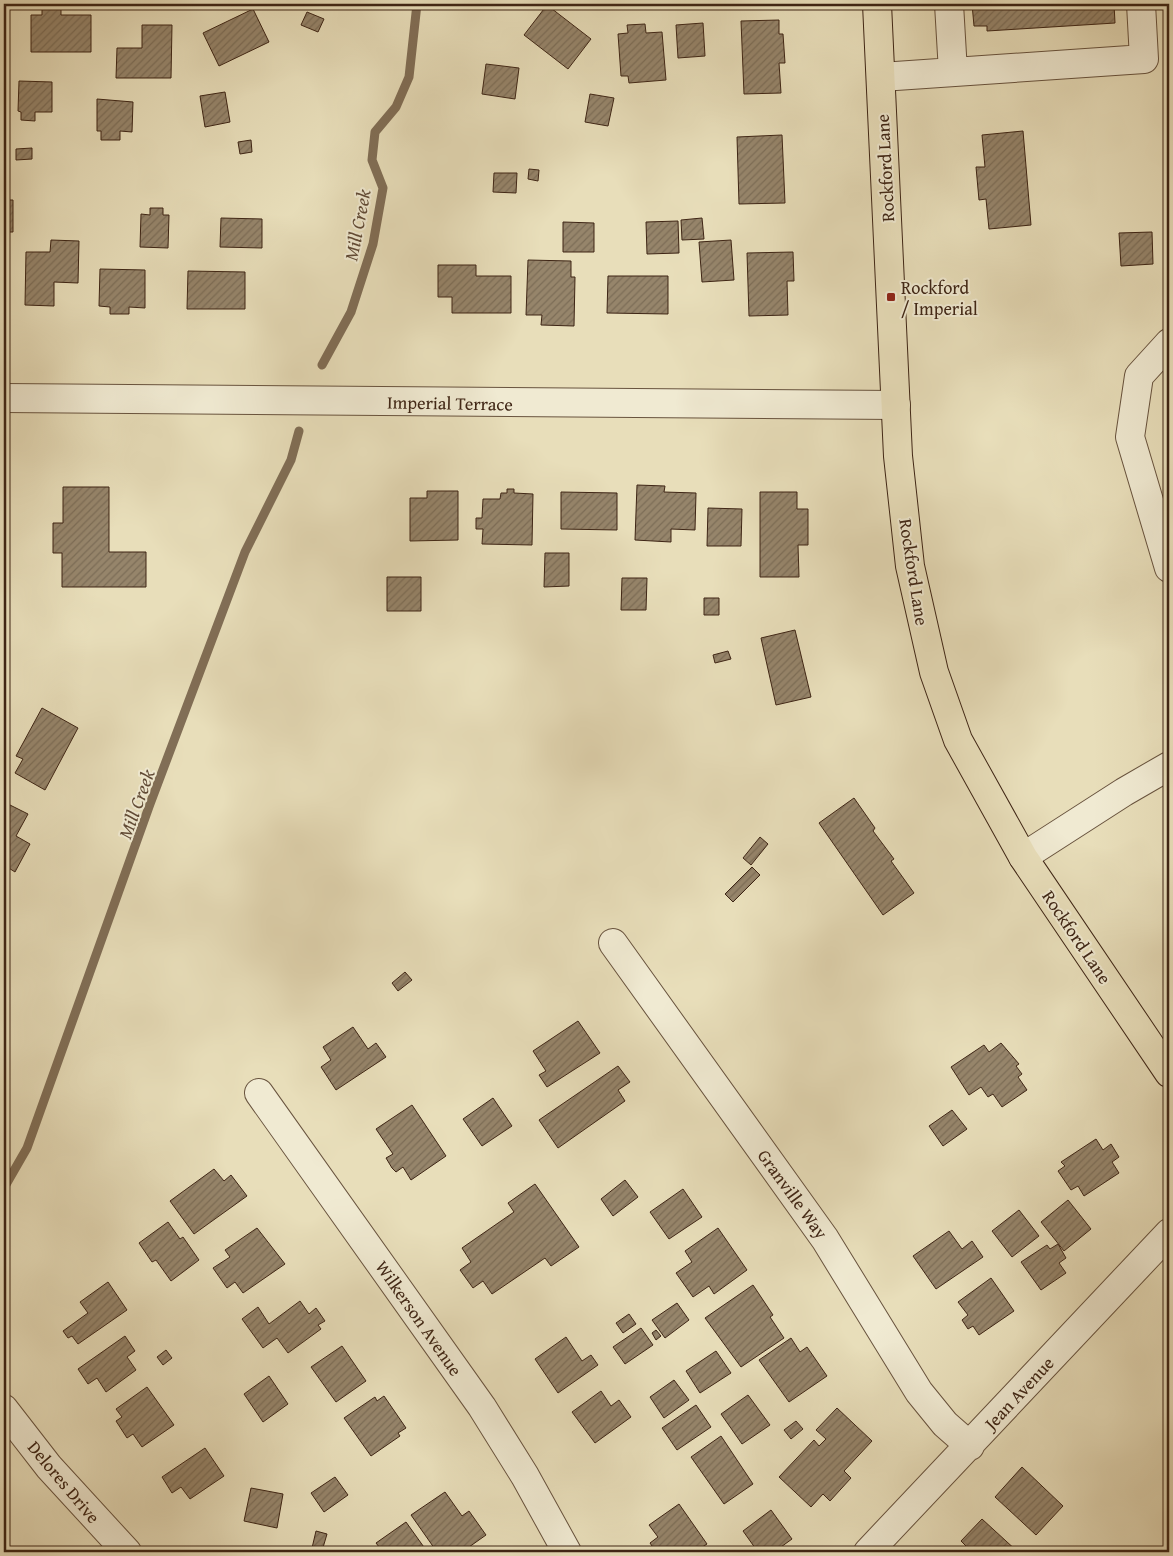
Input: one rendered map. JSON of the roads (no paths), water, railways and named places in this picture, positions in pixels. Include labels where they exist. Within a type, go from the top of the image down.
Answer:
[{"type":"main road","name":"Rockford Lane","points":[[877,4],[898,456],[910,566],[934,672],[958,740],[1023,857],[1169,1073]]},
{"type":"street","points":[[949,4],[953,72]]},
{"type":"street","points":[[881,77],[1144,60],[1141,4]]},
{"type":"street","points":[[1169,343],[1139,376],[1130,437],[1169,568]]},
{"type":"street","name":"Imperial Terrace","points":[[4,398],[896,405]]},
{"type":"street","points":[[1023,857],[1124,792],[1169,766]]},
{"type":"street","name":"Granville Way","points":[[613,943],[826,1239],[919,1392],[945,1424],[970,1446]]},
{"type":"street","name":"Wilkerson Avenue","points":[[259,1092],[482,1407],[525,1476],[568,1552]]},
{"type":"street","name":"Jean Avenue","points":[[868,1552],[1169,1233]]},
{"type":"street","name":"Delores Drive","points":[[4,1408],[49,1467],[127,1552]]},
{"type":"waterway","name":"Mill Creek","points":[[322,365],[351,312],[373,244],[383,188],[372,160],[375,132],[396,107],[409,77],[417,4]]},
{"type":"waterway","name":"Mill Creek","points":[[4,1188],[27,1148],[150,804],[245,552],[291,460],[299,431]]},
{"type":"place","name":"Rockford / Imperial","points":[[891,297]]}]
